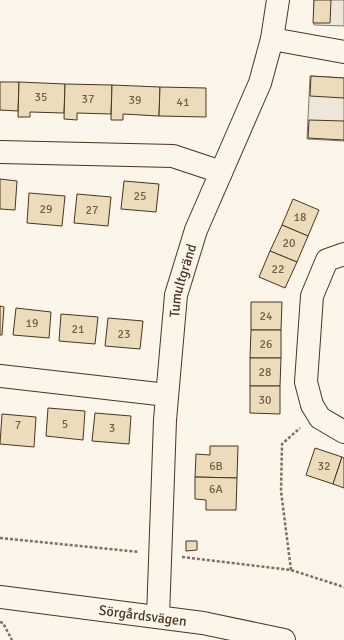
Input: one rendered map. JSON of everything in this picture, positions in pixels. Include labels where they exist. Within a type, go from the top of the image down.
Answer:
[{"type":"street","name":"Tumultgränd","points":[[158,617],[167,395],[176,295],[196,230],[260,83],[272,39],[278,0]]},
{"type":"street","points":[[272,39],[344,52]]},
{"type":"street","points":[[0,152],[173,156],[221,172]]},
{"type":"street","points":[[344,254],[327,260],[312,296],[306,382],[312,405],[320,418],[344,432]]},
{"type":"street","points":[[0,376],[167,395]]},
{"type":"street","name":"Sörgårdsvägen","points":[[0,597],[203,623],[284,640]]},
{"type":"path","points":[[291,570],[282,491],[282,444],[302,426],[320,418]]},
{"type":"path","points":[[0,622],[3,623],[12,640]]},
{"type":"shaded area","points":[[314,0],[344,0],[344,26],[314,25]]},
{"type":"shaded area","points":[[310,76],[344,78],[344,141],[307,139]]},
{"type":"building","points":[[314,0],[331,0],[330,23],[313,23]]},
{"type":"building","points":[[311,76],[344,78],[344,98],[310,96]]},
{"type":"building","points":[[0,82],[19,82],[18,111],[0,110]]},
{"type":"building","points":[[19,82],[65,84],[64,113],[30,112],[30,117],[18,117]]},
{"type":"building","points":[[65,84],[112,85],[111,114],[77,113],[77,120],[64,119]]},
{"type":"building","points":[[112,85],[160,87],[159,116],[123,114],[123,120],[111,120]]},
{"type":"building","points":[[160,87],[206,88],[206,117],[159,116]]},
{"type":"building","points":[[309,120],[344,121],[344,140],[308,138]]},
{"type":"building","points":[[0,179],[17,181],[15,210],[0,209]]},
{"type":"building","points":[[124,181],[159,184],[156,212],[121,209]]},
{"type":"building","points":[[29,193],[65,196],[62,226],[27,223]]},
{"type":"building","points":[[77,194],[111,197],[108,226],[74,223]]},
{"type":"building","points":[[293,199],[319,210],[308,236],[282,225]]},
{"type":"building","points":[[282,225],[308,236],[297,262],[270,251]]},
{"type":"building","points":[[270,251],[297,262],[285,288],[259,277]]},
{"type":"building","points":[[251,302],[282,302],[281,330],[251,330]]},
{"type":"building","points":[[0,306],[4,307],[2,335],[0,335]]},
{"type":"building","points":[[16,308],[51,312],[49,338],[13,335]]},
{"type":"building","points":[[61,314],[98,317],[95,344],[59,341]]},
{"type":"building","points":[[108,318],[143,321],[140,349],[105,346]]},
{"type":"building","points":[[251,330],[281,330],[281,358],[250,358]]},
{"type":"building","points":[[250,358],[281,358],[280,386],[250,386]]},
{"type":"building","points":[[250,386],[280,386],[280,414],[250,413]]},
{"type":"building","points":[[48,408],[85,411],[83,440],[46,436]]},
{"type":"building","points":[[95,413],[131,416],[129,444],[92,441]]},
{"type":"building","points":[[2,414],[36,417],[34,447],[0,444]]},
{"type":"building","points":[[210,446],[238,446],[237,478],[195,477],[196,454],[210,455]]},
{"type":"building","points":[[315,448],[342,457],[333,484],[306,475]]},
{"type":"building","points":[[342,457],[344,458],[344,488],[333,484]]},
{"type":"building","points":[[195,477],[237,478],[236,510],[206,510],[206,500],[195,499]]},
{"type":"building","points":[[186,541],[197,541],[197,550],[186,551]]}]
